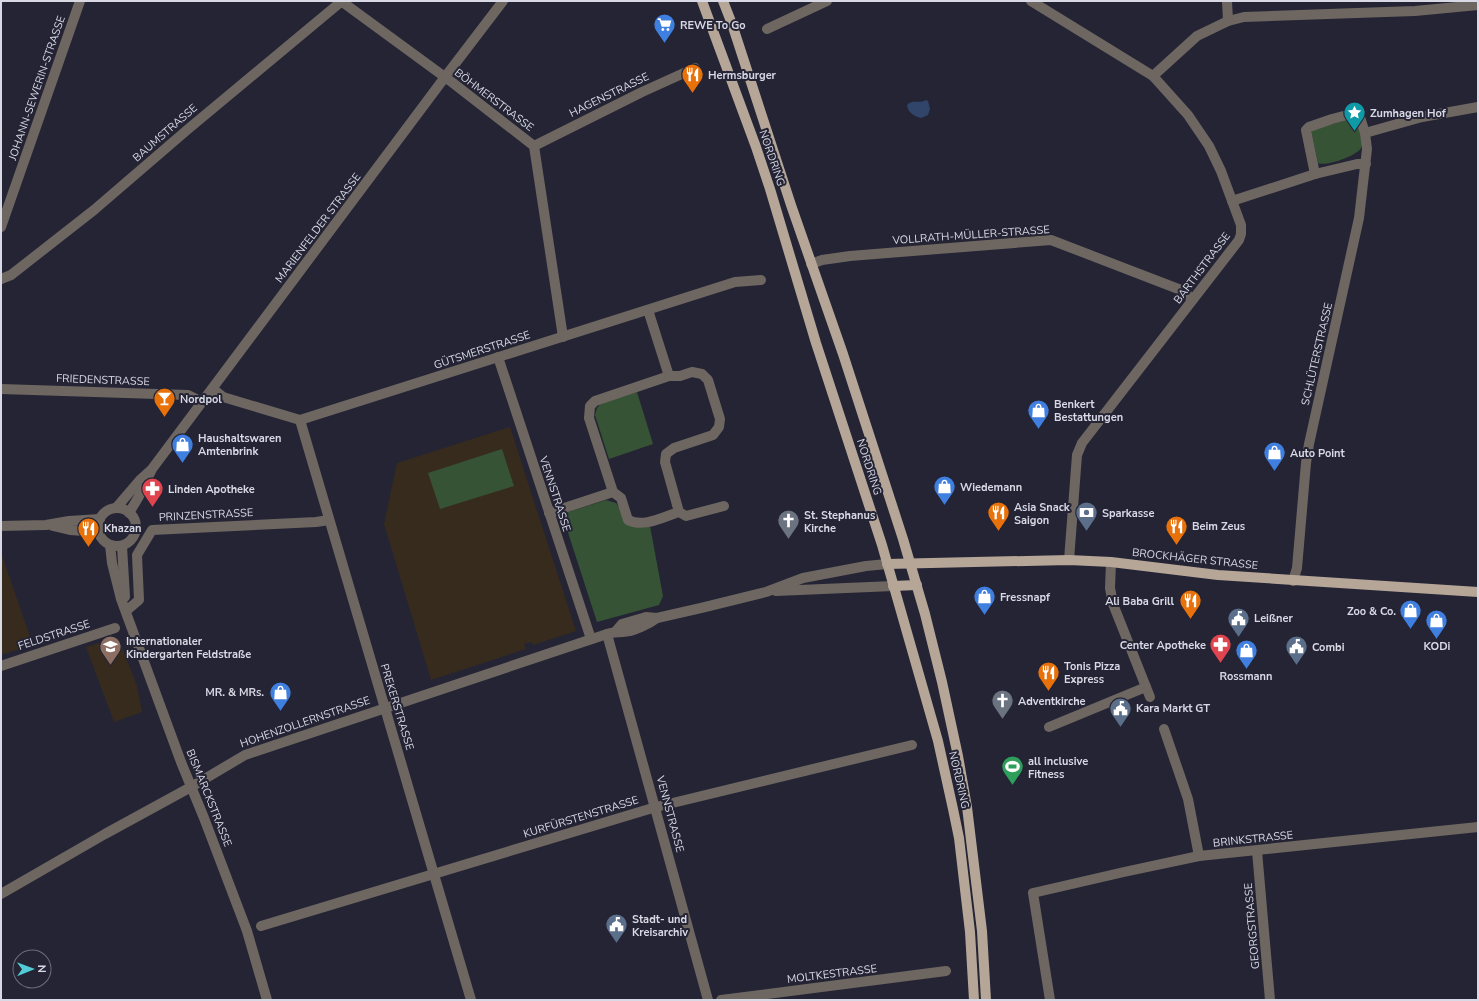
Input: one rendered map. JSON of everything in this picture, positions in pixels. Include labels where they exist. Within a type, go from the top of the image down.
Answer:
[{"type":"main road","name":"NORDRING","points":[[702,1],[768,182],[816,343],[887,564],[938,741],[954,809],[959,838],[969,925],[974,1000]]},
{"type":"main road","name":"NORDRING","points":[[723,1],[732,24],[811,264],[843,354],[917,585],[942,682],[958,756],[973,853],[982,932],[986,1000]]},
{"type":"main road","name":"BROCKHÄGER STRASSE","points":[[910,563],[1069,560],[1111,562],[1218,575],[1478,592]]},
{"type":"main road","name":"HOHENZOLLERNSTRASSE","points":[[887,564],[910,563]]},
{"type":"main road","points":[[893,586],[917,585]]},
{"type":"street","name":"JOHANN-SEWERIN-STRASSE","points":[[1,227],[80,1]]},
{"type":"street","name":"BÖHMERSTRASSE","points":[[342,1],[445,77],[534,146],[562,337]]},
{"type":"street","name":"BAUMSTRASSE","points":[[1,279],[11,275],[94,210],[187,130],[342,1]]},
{"type":"street","name":"MARIENFELDER STRASSE","points":[[116,508],[140,480],[152,469],[503,1]]},
{"type":"street","points":[[767,29],[827,1]]},
{"type":"street","name":"BARTHSTRASSE","points":[[1031,1],[1153,76],[1188,115],[1209,146],[1221,171],[1241,225],[1239,240],[1082,443],[1077,456],[1069,560]]},
{"type":"street","points":[[1227,1],[1228,21]]},
{"type":"street","points":[[1153,76],[1196,36],[1228,21],[1244,17],[1415,11],[1478,5]]},
{"type":"street","name":"HAGENSTRASSE","points":[[534,146],[642,92],[695,68]]},
{"type":"street","points":[[1314,174],[1306,130],[1309,127],[1355,113],[1359,114],[1365,133],[1422,117],[1478,107]]},
{"type":"street","name":"SCHLÜTERSTRASSE","points":[[1293,581],[1296,569],[1309,444],[1358,218],[1366,164],[1367,148],[1365,133]]},
{"type":"street","points":[[1232,202],[1314,174],[1357,164],[1366,164]]},
{"type":"street","name":"VOLLRATH-MÜLLER-STRASSE","points":[[811,264],[822,260],[850,256],[1052,240],[1181,290],[1193,299]]},
{"type":"street","name":"GÜTSMERSTRASSE","points":[[300,420],[735,282],[761,280]]},
{"type":"street","points":[[648,310],[669,376]]},
{"type":"street","name":"VENNSTRASSE","points":[[498,357],[591,640]]},
{"type":"street","points":[[679,512],[643,524],[635,524],[628,520],[621,498],[613,492],[589,418],[590,406],[595,401],[669,376],[680,376],[692,372],[702,374],[708,380],[720,419],[719,427],[713,435],[674,448],[666,454],[665,462],[679,512],[686,516],[724,506]]},
{"type":"street","name":"FRIEDENSTRASSE","points":[[1,389],[188,395],[202,402]]},
{"type":"street","points":[[213,389],[224,397],[300,420]]},
{"type":"street","name":"PREKERSTRASSE","points":[[300,420],[471,1000]]},
{"type":"street","name":"MARIENFELDER STRASSE","points":[[129,513],[152,469]]},
{"type":"street","points":[[549,513],[613,492]]},
{"type":"street","points":[[116,508],[124,509],[129,513],[136,524],[136,531],[128,542],[122,546],[110,545],[100,537],[98,525],[100,519],[107,511],[116,508]]},
{"type":"street","points":[[1,526],[46,525],[69,521],[100,519]]},
{"type":"street","name":"PRINZENSTRASSE","points":[[125,609],[139,600],[137,555],[152,530],[316,522],[329,520]]},
{"type":"street","points":[[46,525],[70,530],[98,532]]},
{"type":"street","name":"BISMARCKSTRASSE","points":[[110,545],[112,563],[125,609],[191,787],[247,931],[266,1000]]},
{"type":"street","name":"BISMARCKSTRASSE","points":[[122,546],[125,609]]},
{"type":"street","points":[[1111,562],[1110,593],[1113,604],[1150,697]]},
{"type":"street","name":"HOHENZOLLERNSTRASSE","points":[[1,894],[105,834],[191,787],[245,754],[611,633],[624,632],[648,624],[656,618],[766,592],[804,578],[866,566],[887,564]]},
{"type":"street","name":"HOHENZOLLERNSTRASSE","points":[[766,592],[893,586]]},
{"type":"street","name":"FELDSTRASSE","points":[[1,666],[115,628]]},
{"type":"street","name":"VENNSTRASSE","points":[[611,633],[708,1000]]},
{"type":"street","points":[[1049,727],[1146,687]]},
{"type":"street","points":[[1164,729],[1188,799],[1199,856]]},
{"type":"street","name":"KURFÜRSTENSTRASSE","points":[[261,926],[656,807],[912,745]]},
{"type":"street","name":"BRINKSTRASSE","points":[[1050,1000],[1033,893],[1199,856],[1478,827]]},
{"type":"street","name":"GEORGSTRASSE","points":[[1257,851],[1270,1000]]},
{"type":"street","name":"MOLTKESTRASSE","points":[[721,1000],[946,971]]},
{"type":"shaded area","points":[[510,427],[576,631],[533,645],[532,642],[524,644],[526,649],[431,680],[384,524],[397,463]]},
{"type":"shaded area","points":[[1,553],[33,645],[1,655]]},
{"type":"shaded area","name":"Internationaler Kindergarten Feldstraße","points":[[118,637],[137,686],[142,712],[114,722],[86,647]]},
{"type":"green space","points":[[1354,118],[1357,120],[1361,134],[1361,148],[1354,154],[1341,160],[1322,164],[1318,163],[1311,130]]},
{"type":"green space","points":[[637,392],[653,444],[609,459],[595,415],[597,408],[601,403]]},
{"type":"green space","points":[[502,449],[514,486],[440,509],[428,473]]},
{"type":"green space","points":[[606,500],[616,503],[621,510],[650,526],[663,596],[659,605],[597,622],[562,514]]},
{"type":"water","points":[[926,100],[928,101],[930,109],[928,115],[921,118],[910,112],[907,105],[909,103]]},
{"type":"place","name":"REWE To Go","points":[[665,44]]},
{"type":"place","name":"Hermsburger","points":[[693,94]]},
{"type":"place","name":"Zumhagen Hof","points":[[1354,132]]},
{"type":"place","name":"Nordpol","points":[[165,418]]},
{"type":"place","name":"Benkert Bestattungen","points":[[1038,430]]},
{"type":"place","name":"Haushaltswaren Amtenbrink","points":[[182,464]]},
{"type":"place","name":"Auto Point","points":[[1274,472]]},
{"type":"place","name":"Wiedemann","points":[[944,506]]},
{"type":"place","name":"Linden Apotheke","points":[[153,508]]},
{"type":"place","name":"Asia Snack Saigon","points":[[999,532]]},
{"type":"place","name":"Sparkasse","points":[[1087,532]]},
{"type":"place","name":"St. Stephanus Kirche","points":[[789,540]]},
{"type":"place","name":"Beim Zeus","points":[[1176,546]]},
{"type":"place","name":"Khazan","points":[[89,548]]},
{"type":"place","name":"Fressnapf","points":[[984,616]]},
{"type":"place","name":"Ali Baba Grill","points":[[1190,620]]},
{"type":"place","name":"Zoo & Co.","points":[[1411,630]]},
{"type":"place","name":"Leißner","points":[[1239,638]]},
{"type":"place","name":"KODi","points":[[1437,640]]},
{"type":"place","name":"Center Apotheke","points":[[1221,664]]},
{"type":"place","name":"Internationaler Kindergarten Feldstraße","points":[[111,666]]},
{"type":"place","name":"Combi","points":[[1296,666]]},
{"type":"place","name":"Rossmann","points":[[1246,670]]},
{"type":"place","name":"Tonis Pizza Express","points":[[1048,692]]},
{"type":"place","name":"MR. & MRs.","points":[[280,712]]},
{"type":"place","name":"Adventkirche","points":[[1003,720]]},
{"type":"place","name":"Kara Markt GT","points":[[1121,728]]},
{"type":"place","name":"all inclusive Fitness","points":[[1012,786]]},
{"type":"place","name":"Stadt- und Kreisarchiv","points":[[616,944]]}]
